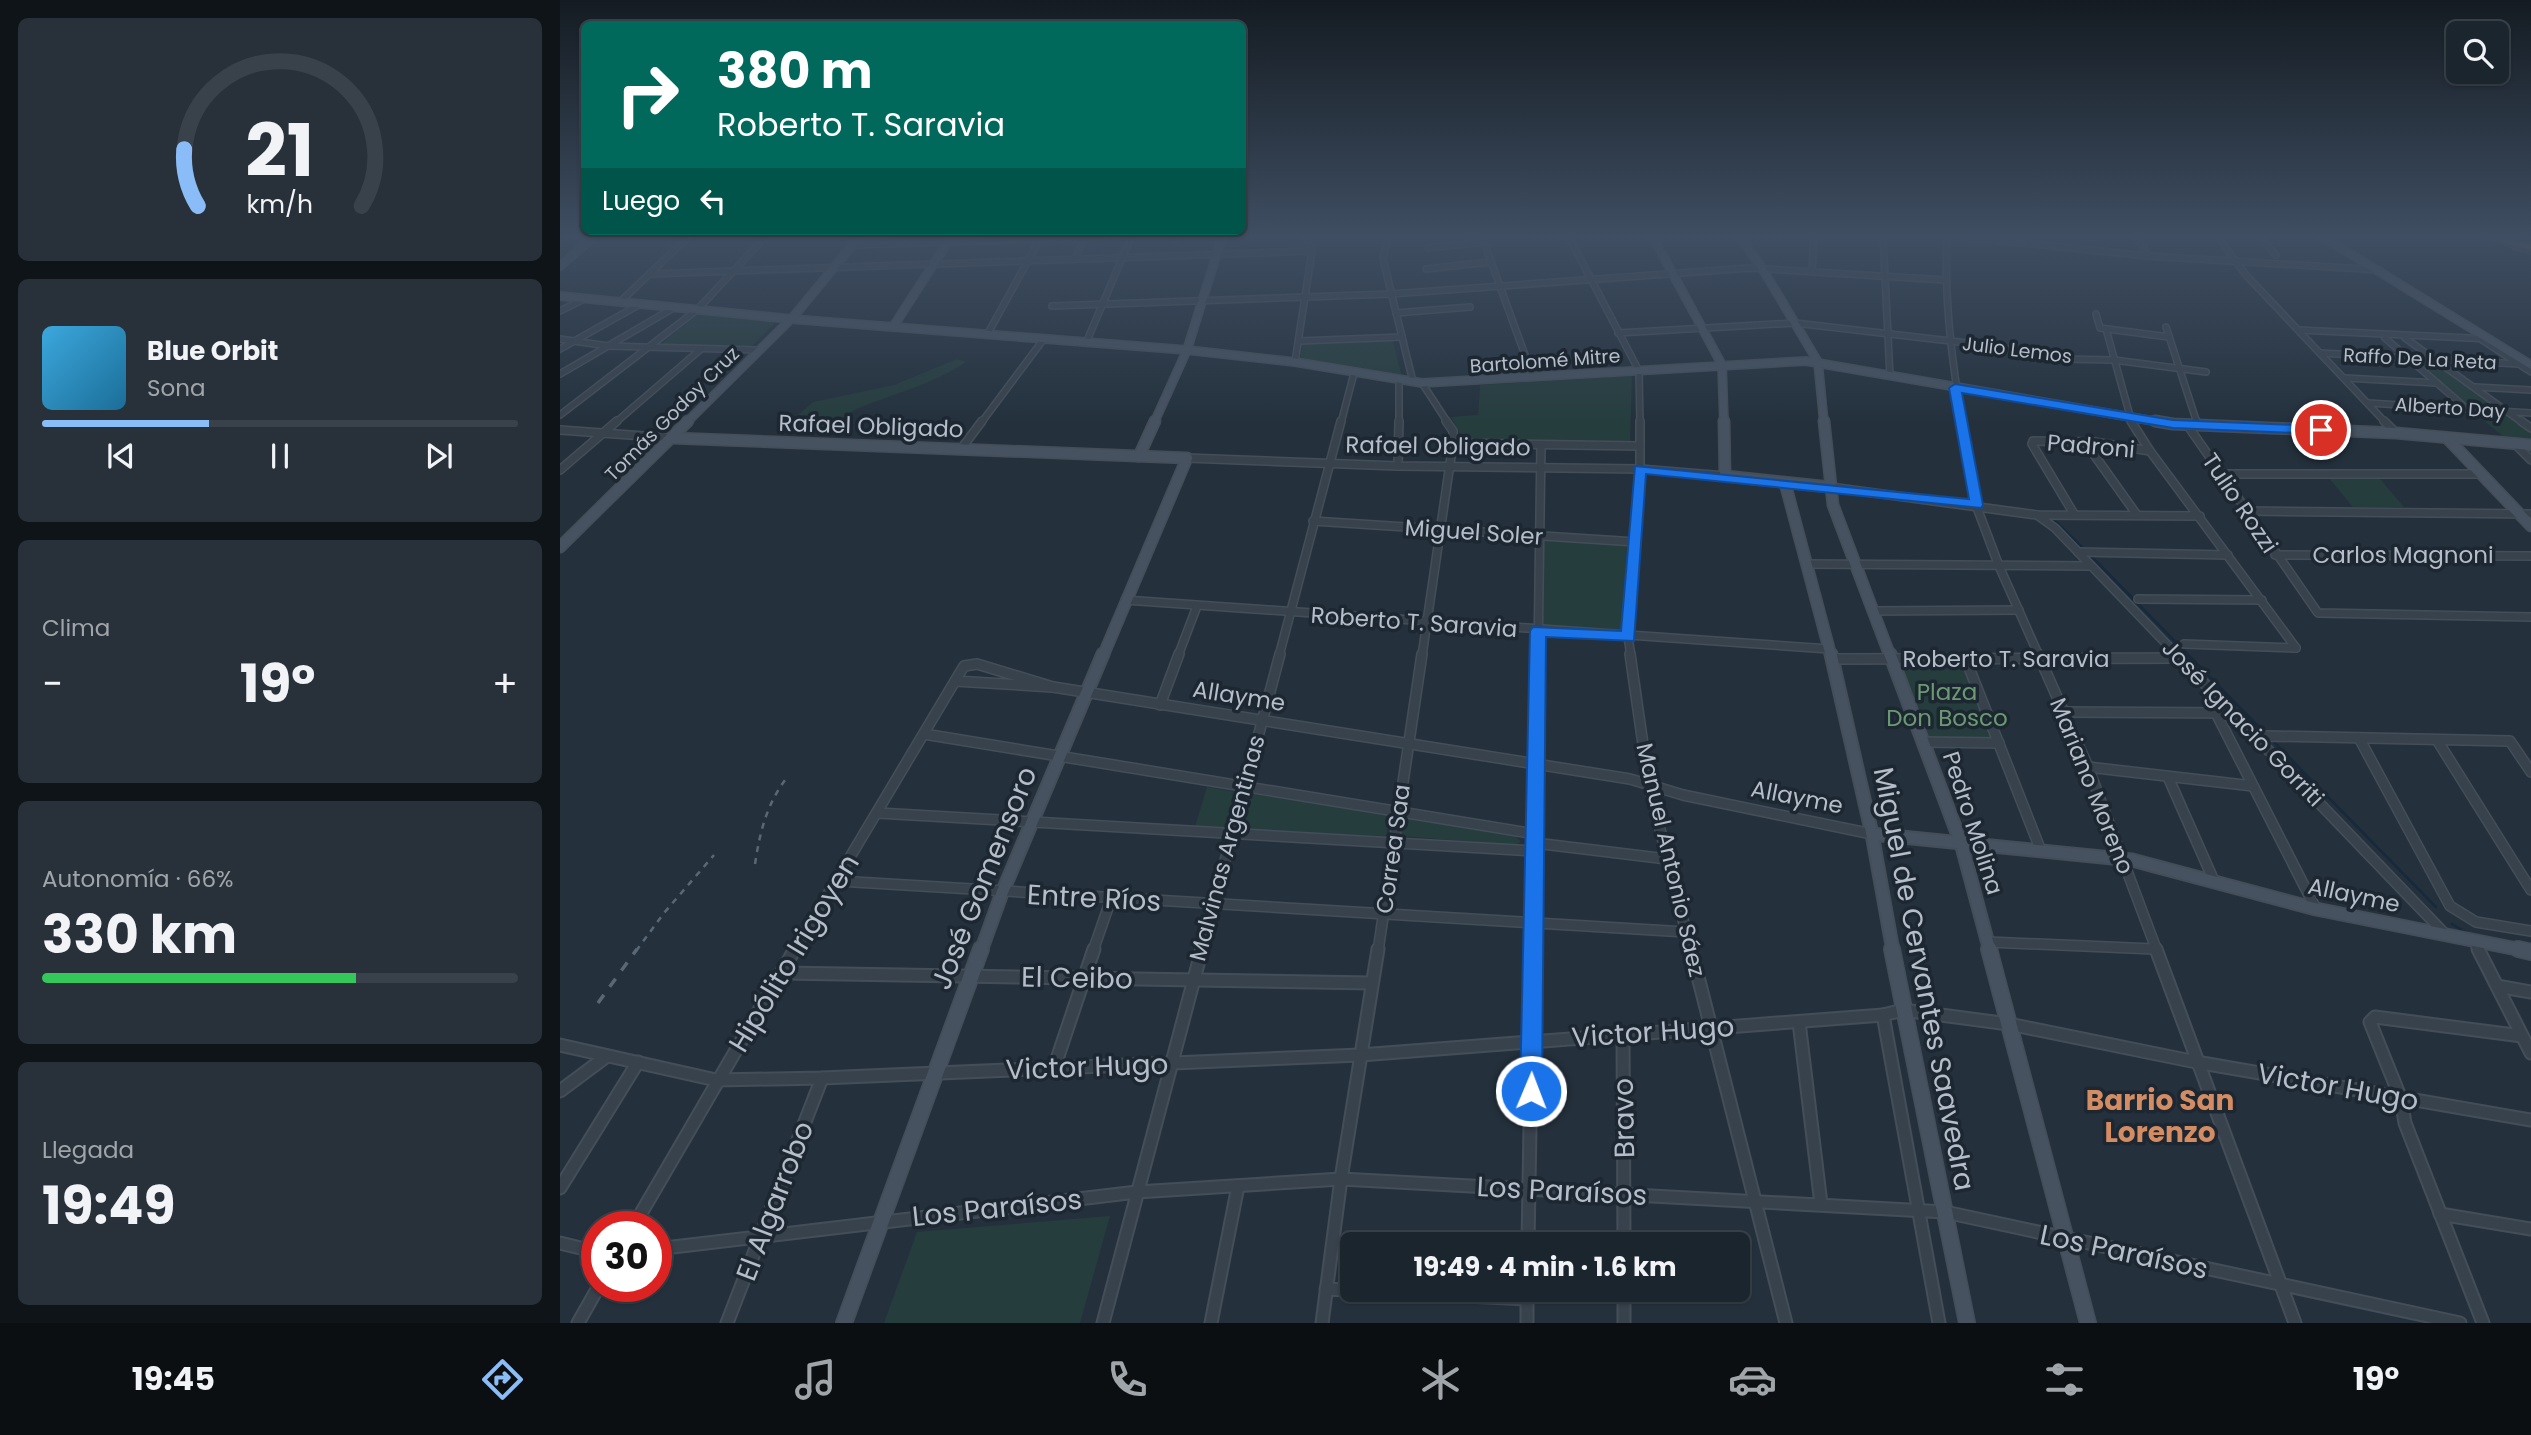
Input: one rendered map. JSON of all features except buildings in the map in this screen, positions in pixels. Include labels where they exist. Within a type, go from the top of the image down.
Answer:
[{"type":"main road","name":"Bartolomé Mitre","points":[[584,299],[1086,344],[1186,350],[1295,362],[1417,383],[1818,362],[2129,418],[2193,426],[2396,433],[2531,445]]},
{"type":"main road","name":"Tomás Godoy Cruz","points":[[560,547],[791,319],[808,299]]},
{"type":"main road","points":[[892,327],[910,299]]},
{"type":"main road","points":[[1686,299],[1722,365],[1725,476]]},
{"type":"main road","name":"Pedro Molina","points":[[1780,299],[1818,362],[1833,505],[1961,843],[2088,1323]]},
{"type":"main road","points":[[2424,299],[2486,340],[2531,365]]},
{"type":"main road","points":[[1139,456],[1186,350],[1203,301]]},
{"type":"main road","name":"Rafael Obligado","points":[[672,438],[1187,458]]},
{"type":"main road","points":[[2447,438],[2531,526]]},
{"type":"main road","name":"José Gomensoro","points":[[844,1323],[1002,893],[1187,458]]},
{"type":"main road","name":"Rafael Obligado","points":[[1725,476],[1830,487]]},
{"type":"main road","name":"Miguel de Cervantes Saavedra","points":[[1785,482],[1830,654],[1872,834],[1903,1010],[1967,1323]]},
{"type":"main road","name":"Allayme","points":[[1872,834],[2122,858],[2316,909],[2531,952]]},
{"type":"street","points":[[560,311],[584,299]]},
{"type":"street","points":[[560,415],[708,299]]},
{"type":"street","points":[[987,335],[1007,299]]},
{"type":"street","points":[[1086,344],[1105,299]]},
{"type":"street","points":[[1052,306],[1261,299]]},
{"type":"street","points":[[1295,362],[1306,299]]},
{"type":"street","points":[[1392,299],[1417,383],[1453,431],[1453,443],[1640,446]]},
{"type":"street","points":[[1504,299],[1533,377]]},
{"type":"street","name":"Manuel Antonio Sáez","points":[[1600,299],[1639,371],[1640,469],[1628,637],[1649,786],[1786,1323]]},
{"type":"street","points":[[1885,299],[1890,376]]},
{"type":"street","name":"Mariano Moreno","points":[[1946,299],[1955,388],[1976,505],[2088,767],[2295,1323]]},
{"type":"street","points":[[2270,299],[2396,433]]},
{"type":"street","points":[[560,349],[642,303]]},
{"type":"street","points":[[560,374],[675,307]]},
{"type":"street","points":[[1396,313],[1470,307]]},
{"type":"street","points":[[2096,314],[2100,328],[2169,337]]},
{"type":"street","name":"Julio Lemos","points":[[1618,333],[1795,323],[1949,341],[2062,359],[2114,360],[2206,372]]},
{"type":"street","name":"Tulio Rozzi","points":[[2166,327],[2193,426],[2220,474],[2318,614],[2531,617]]},
{"type":"street","points":[[2106,329],[2129,418],[2150,451],[2296,648],[2184,644]]},
{"type":"street","points":[[2299,330],[2486,340],[2531,372]]},
{"type":"street","points":[[1299,341],[1402,337]]},
{"type":"street","points":[[2385,338],[2467,410]]},
{"type":"street","points":[[2405,338],[2531,428]]},
{"type":"street","points":[[560,339],[608,346],[757,350]]},
{"type":"street","points":[[961,449],[1043,340]]},
{"type":"street","points":[[560,470],[701,349]]},
{"type":"street","name":"Raffo De La Reta","points":[[2320,353],[2519,364]]},
{"type":"street","name":"Malvinas Argentinas","points":[[1103,1323],[1354,373]]},
{"type":"street","points":[[2344,378],[2437,383]]},
{"type":"street","points":[[1398,466],[1399,380]]},
{"type":"street","points":[[2474,387],[2531,390]]},
{"type":"street","name":"Alberto Day","points":[[2368,403],[2531,414]]},
{"type":"street","points":[[560,430],[672,438]]},
{"type":"street","name":"Padroni","points":[[2074,514],[2032,444],[2033,441],[2085,442],[2150,451]]},
{"type":"street","points":[[2085,442],[2137,515]]},
{"type":"street","name":"Correa Saa","points":[[1322,1323],[1341,1179],[1384,915],[1453,443]]},
{"type":"street","points":[[2515,444],[2531,460]]},
{"type":"street","points":[[1528,1232],[1541,445]]},
{"type":"street","name":"Rafael Obligado","points":[[1187,458],[1398,466],[1640,469],[1725,476]]},
{"type":"street","points":[[2220,474],[2482,474]]},
{"type":"street","name":"Rafael Obligado","points":[[1830,487],[2037,514],[2200,516]]},
{"type":"street","points":[[2246,511],[2531,514]]},
{"type":"street","name":"José Ignacio Gorriti","points":[[2037,514],[2055,528],[2446,936]]},
{"type":"street","name":"Miguel Soler","points":[[1313,521],[1636,542]]},
{"type":"street","points":[[2078,552],[2228,555]]},
{"type":"street","name":"Carlos Magnoni","points":[[2276,555],[2531,556]]},
{"type":"street","points":[[1806,564],[2091,566]]},
{"type":"street","points":[[2138,599],[2262,600]]},
{"type":"street","name":"Roberto T. Saravia","points":[[1125,600],[1628,637],[1893,660],[2180,659]]},
{"type":"street","points":[[1160,705],[1197,606]]},
{"type":"street","points":[[1874,611],[2019,610]]},
{"type":"street","points":[[1966,660],[2042,850]]},
{"type":"street","name":"Allayme","points":[[1053,687],[977,664],[964,666],[955,681],[1053,687],[1536,763],[1630,779],[1649,786],[1872,834]]},
{"type":"street","name":"Hipólito Irigoyen","points":[[642,1211],[716,1080],[783,973],[955,681]]},
{"type":"street","points":[[2064,712],[2231,713]]},
{"type":"street","points":[[2217,715],[2316,909]]},
{"type":"street","points":[[924,734],[1058,758],[1243,786],[1399,814],[1535,843],[1667,859]]},
{"type":"street","points":[[2256,738],[2267,736],[2510,741],[2531,772]]},
{"type":"street","points":[[2359,738],[2450,906],[2459,916],[2471,920],[2531,931]]},
{"type":"street","points":[[2437,740],[2531,890]]},
{"type":"street","points":[[1924,742],[1999,743]]},
{"type":"street","points":[[2088,767],[2253,786]]},
{"type":"street","points":[[2168,777],[2214,881]]},
{"type":"street","points":[[878,813],[1395,842],[1535,843]]},
{"type":"street","name":"Entre Ríos","points":[[838,881],[1002,893],[1686,932]]},
{"type":"street","points":[[1054,1069],[1111,899]]},
{"type":"street","points":[[2474,941],[2531,1053]]},
{"type":"street","points":[[1987,942],[2154,949]]},
{"type":"street","name":"El Ceibo","points":[[783,973],[1372,983]]},
{"type":"street","points":[[2497,986],[2531,992]]},
{"type":"street","name":"Victor Hugo","points":[[560,1045],[716,1080],[822,1078],[1360,1055],[1799,1022],[1883,1015],[1903,1010],[2010,1024],[2196,1062],[2531,1120]]},
{"type":"street","name":"Miguel de Cervantes Saavedra","points":[[1883,1015],[1939,1323]]},
{"type":"street","points":[[2483,1323],[2405,1123],[2401,1098],[2371,1022],[2375,1017],[2522,1036]]},
{"type":"street","points":[[1799,1022],[1821,1205]]},
{"type":"street","name":"Bravo","points":[[1623,1034],[1625,1232]]},
{"type":"street","points":[[560,1091],[607,1056]]},
{"type":"street","points":[[560,1188],[638,1062]]},
{"type":"street","name":"El Algarrobo","points":[[727,1323],[822,1078]]},
{"type":"street","name":"Los Paraísos","points":[[672,1247],[1137,1192],[1341,1179],[1945,1212],[2460,1323]]},
{"type":"street","points":[[1211,1323],[1238,1186]]},
{"type":"street","points":[[2440,1214],[2531,1229]]},
{"type":"street","points":[[560,1243],[581,1248]]},
{"type":"street","points":[[1326,1289],[1340,1289]]},
{"type":"street","points":[[578,1323],[590,1302]]},
{"type":"street","points":[[1527,1302],[1527,1323]]},
{"type":"street","points":[[1624,1302],[1624,1323]]},
{"type":"green space","points":[[707,312],[774,320],[775,323],[753,345],[743,348],[665,346],[663,342],[697,315]]},
{"type":"green space","points":[[1393,340],[1402,377],[1300,361],[1302,344]]},
{"type":"green space","points":[[957,359],[966,362],[940,377],[857,409],[825,426],[813,428],[821,417],[798,415],[813,402],[894,385]]},
{"type":"green space","points":[[2415,361],[2436,362],[2506,412],[2469,409]]},
{"type":"green space","points":[[1632,376],[1630,443],[1463,440],[1451,417],[1478,415],[1480,385]]},
{"type":"green space","points":[[2473,412],[2510,415],[2531,431],[2531,442],[2508,440]]},
{"type":"green space","points":[[2329,478],[2379,478],[2404,507],[2353,507]]},
{"type":"green space","points":[[1538,539],[1627,545],[1625,633],[1536,626]]},
{"type":"green space","name":"Plaza Don Bosco","points":[[1964,662],[1996,741],[1925,740],[1896,663]]},
{"type":"green space","points":[[1207,787],[1236,792],[1227,826],[1195,827]]},
{"type":"green space","points":[[1249,793],[1390,816],[1386,836],[1240,830]]},
{"type":"green space","points":[[1403,818],[1515,836],[1521,842],[1514,845],[1401,836]]},
{"type":"green space","points":[[1110,1216],[1080,1323],[884,1323],[917,1232]]},
{"type":"waterway","points":[[2055,521],[2084,549]]},
{"type":"waterway","points":[[2092,557],[2266,734]]},
{"type":"waterway","points":[[2271,739],[2436,907]]},
{"type":"waterway","points":[[2452,924],[2470,935]]},
{"type":"railway","points":[[755,864],[766,818],[775,796],[788,776]]},
{"type":"railway","points":[[636,951],[664,913],[714,855]]},
{"type":"railway","points":[[598,1003],[637,949]]},
{"type":"district","name":"Barrio San Lorenzo","points":[[2160,1116]]},
{"type":"route","points":[[1531,1091],[1538,631],[1628,637],[1640,469],[1830,487],[1976,505],[1955,388],[2188,426],[2321,430]]}]
